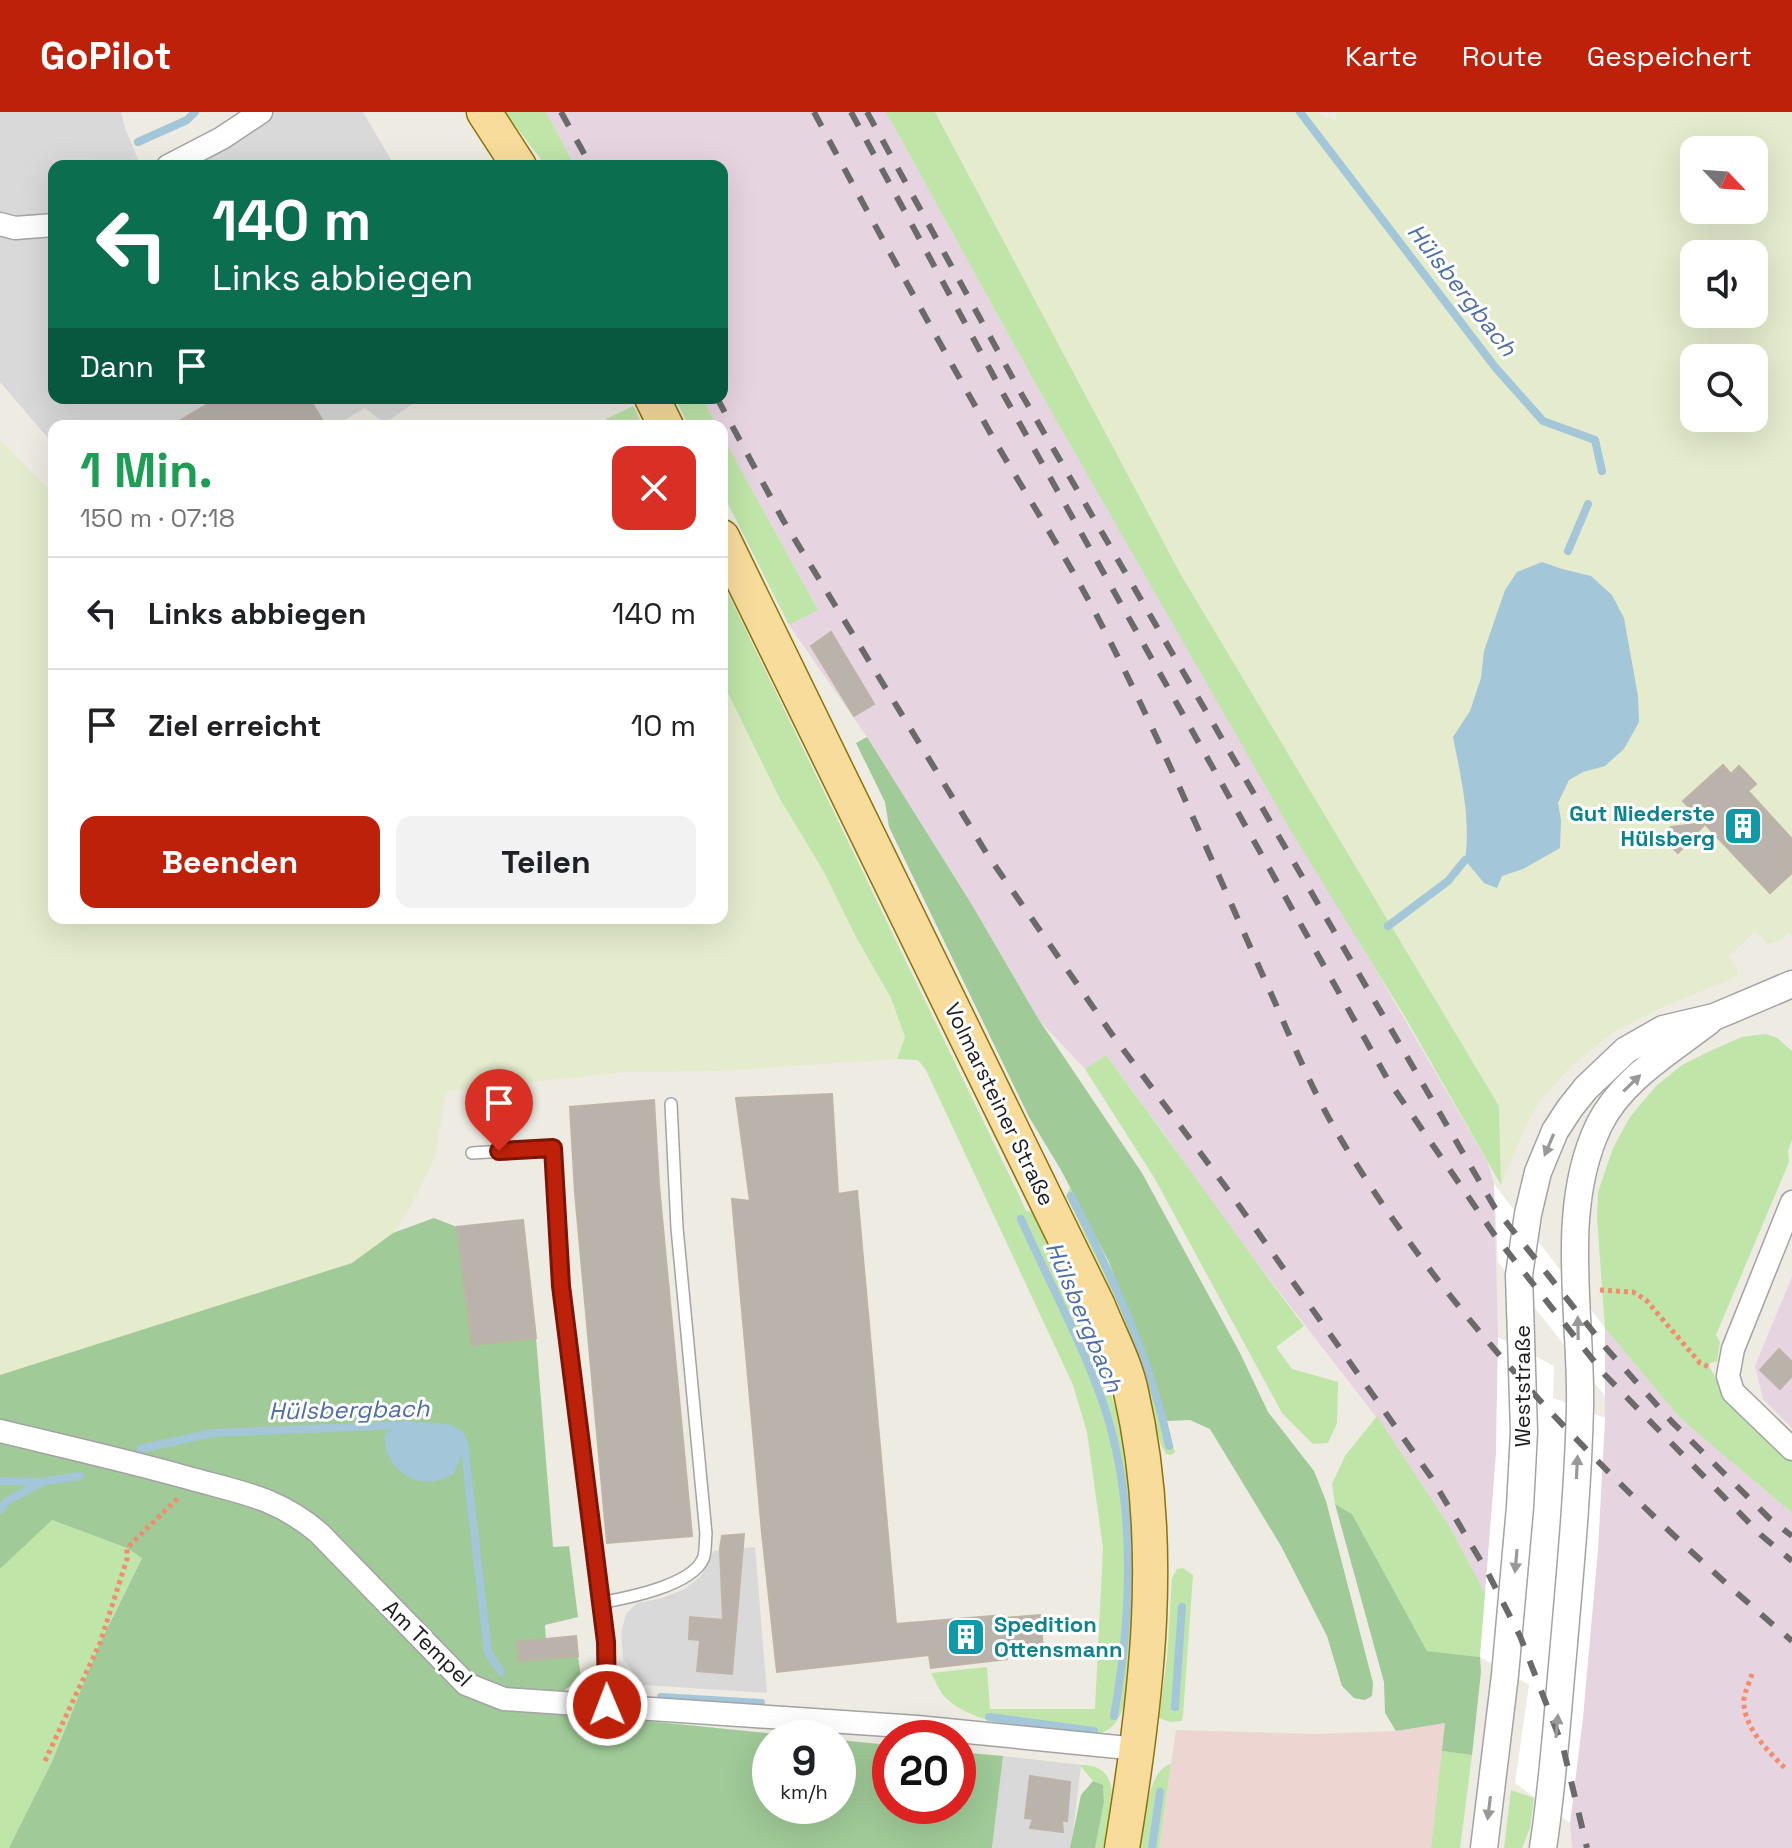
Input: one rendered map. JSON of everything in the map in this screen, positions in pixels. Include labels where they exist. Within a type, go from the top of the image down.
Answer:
[{"type":"main road","points":[[484,112],[515,160]]},
{"type":"main road","name":"Volmarsteiner Straße","points":[[728,549],[1098,1306],[1131,1388],[1150,1510],[1152,1565],[1150,1643],[1138,1749],[1122,1848]]},
{"type":"street","points":[[180,160],[222,138],[261,112]]},
{"type":"street","points":[[0,224],[15,228],[48,225]]},
{"type":"street","name":"Weststraße","points":[[1484,1848],[1505,1675],[1520,1507],[1524,1432],[1519,1275],[1538,1172],[1555,1131],[1570,1108],[1626,1050],[1663,1029],[1714,1017],[1791,986]]},
{"type":"street","name":"Weststraße","points":[[1543,1848],[1550,1804],[1570,1577],[1579,1421],[1578,1183],[1600,1123],[1612,1104],[1646,1069],[1714,1017]]},
{"type":"street","points":[[1792,1202],[1733,1349],[1728,1376],[1733,1392],[1792,1449]]},
{"type":"street","name":"Am Tempel","points":[[0,1431],[124,1460],[263,1498],[297,1514],[466,1684],[504,1699],[917,1727],[1138,1749]]},
{"type":"lane","points":[[600,1603],[649,1593],[689,1574],[703,1560],[706,1534],[677,1228],[671,1104]]},
{"type":"lane","points":[[472,1153],[553,1148],[561,1286],[606,1642],[607,1705]]},
{"type":"path","points":[[1599,1290],[1633,1292],[1646,1300],[1700,1363],[1728,1376]]},
{"type":"path","points":[[45,1761],[100,1643],[127,1559],[127,1548],[196,1480]]},
{"type":"path","points":[[1752,1674],[1744,1700],[1750,1725],[1764,1747],[1786,1769]]},
{"type":"shaded area","points":[[0,112],[121,112],[138,160],[48,160],[48,404],[412,404],[389,420],[381,420],[365,408],[344,420],[48,420],[48,438],[0,382]]},
{"type":"shaded area","points":[[271,112],[363,112],[391,160],[179,160]]},
{"type":"shaded area","points":[[546,112],[886,112],[1038,388],[1488,1163],[1494,1184],[1498,1337],[1496,1454],[1486,1595],[1451,1529],[1387,1431],[1216,1210],[1106,1055],[1085,1069],[1039,1020],[972,905],[867,737],[789,625],[818,610],[728,446],[728,420],[714,420],[705,404],[728,404],[728,160],[572,160]]},
{"type":"shaded area","points":[[1792,1277],[1792,1428],[1763,1399],[1755,1366]]},
{"type":"shaded area","points":[[1605,1328],[1680,1418],[1792,1513],[1792,1848],[1572,1848],[1570,1823],[1598,1548],[1605,1418]]},
{"type":"shaded area","points":[[755,1547],[767,1693],[643,1685],[623,1659],[621,1633],[626,1614],[637,1603],[685,1589],[701,1576],[714,1551]]},
{"type":"shaded area","points":[[1446,1723],[1431,1848],[1159,1848],[1176,1730],[1316,1734],[1396,1731]]},
{"type":"shaded area","points":[[1003,1756],[1081,1765],[1071,1848],[992,1848]]},
{"type":"green space","points":[[505,112],[546,112],[572,160],[541,160]]},
{"type":"green space","points":[[886,112],[935,112],[1181,575],[1499,1106],[1501,1185],[1404,1015],[1294,836],[1038,388]]},
{"type":"green space","points":[[935,112],[1317,112],[1337,122],[1336,112],[1792,112],[1792,935],[1788,932],[1783,939],[1768,944],[1755,931],[1728,957],[1737,967],[1738,973],[1733,978],[1656,1010],[1612,1033],[1570,1067],[1540,1101],[1527,1123],[1501,1185],[1499,1106],[1181,575]]},
{"type":"green space","points":[[678,404],[705,404],[714,420],[686,420]]},
{"type":"green space","points":[[633,406],[640,420],[606,420]]},
{"type":"green space","points":[[0,440],[48,489],[48,924],[728,924],[728,693],[780,799],[824,872],[891,998],[905,1037],[897,1059],[716,1071],[624,1072],[446,1091],[435,1157],[410,1208],[393,1233],[352,1263],[0,1375]]},
{"type":"green space","points":[[728,446],[818,610],[789,625],[728,504]]},
{"type":"green space","points":[[728,593],[1026,1211],[1033,1212],[1068,1285],[1112,1398],[1131,1476],[1135,1517],[1132,1643],[1127,1692],[1121,1714],[1112,1727],[1096,1735],[1018,1726],[978,1717],[947,1699],[931,1673],[987,1667],[990,1709],[1095,1709],[1103,1548],[1087,1432],[1073,1385],[926,1070],[918,1060],[897,1059],[905,1037],[891,998],[824,872],[780,799],[728,693]]},
{"type":"green space","points":[[867,737],[972,905],[1039,1020],[1142,1173],[1240,1353],[1268,1412],[1314,1471],[1326,1501],[1373,1683],[1372,1696],[1365,1700],[1354,1698],[1342,1686],[1327,1636],[1281,1546],[1210,1429],[1190,1420],[1167,1421],[1109,1262],[1061,1170],[1029,1117],[889,827],[885,802],[856,743]]},
{"type":"green space","points":[[1766,1034],[1777,1038],[1792,1051],[1792,1140],[1788,1151],[1789,1162],[1716,1335],[1720,1342],[1717,1361],[1708,1364],[1722,1390],[1792,1461],[1792,1513],[1680,1418],[1605,1328],[1597,1218],[1598,1192],[1613,1148],[1630,1117],[1656,1086],[1682,1065],[1710,1051],[1742,1037]]},
{"type":"green space","points":[[1106,1055],[1304,1326],[1276,1347],[1292,1369],[1338,1382],[1337,1423],[1328,1443],[1313,1444],[1282,1413],[1155,1179],[1085,1069]]},
{"type":"green space","points":[[1070,1187],[1102,1251],[1143,1350],[1175,1452],[1171,1455],[1166,1454],[1161,1445],[1144,1384],[1145,1373],[1115,1298],[1066,1196]]},
{"type":"green space","points":[[434,1218],[457,1227],[472,1344],[536,1338],[553,1547],[569,1546],[578,1617],[545,1625],[547,1658],[578,1656],[581,1678],[558,1695],[507,1692],[477,1681],[316,1522],[0,1425],[0,1375],[352,1263],[393,1233]]},
{"type":"green space","points":[[1377,1416],[1451,1529],[1486,1595],[1480,1657],[1427,1651],[1352,1514],[1335,1504],[1332,1484],[1345,1456]]},
{"type":"green space","points":[[0,1438],[120,1465],[291,1519],[470,1696],[487,1705],[752,1732],[752,1824],[856,1824],[856,1742],[872,1743],[872,1824],[976,1824],[976,1754],[1003,1756],[992,1848],[9,1848],[52,1762],[100,1643],[142,1558],[127,1548],[52,1520],[0,1569]]},
{"type":"green space","points":[[1335,1504],[1352,1514],[1427,1651],[1480,1657],[1472,1755],[1442,1751],[1445,1723],[1396,1731],[1385,1713],[1384,1682]]},
{"type":"green space","points":[[52,1520],[127,1548],[142,1557],[99,1646],[36,1800],[9,1848],[0,1848],[0,1569]]},
{"type":"green space","points":[[1183,1568],[1193,1575],[1183,1715],[1182,1721],[1170,1722],[1159,1718],[1167,1658],[1172,1578],[1177,1569]]},
{"type":"green space","points":[[1442,1751],[1472,1755],[1460,1848],[1431,1848]]},
{"type":"green space","points":[[1171,1764],[1159,1848],[1140,1848],[1152,1787],[1163,1768]]},
{"type":"green space","points":[[1080,1765],[1095,1767],[1105,1773],[1110,1783],[1111,1809],[1103,1848],[1095,1848],[1104,1802],[1103,1786],[1093,1781]]},
{"type":"green space","points":[[1093,1781],[1103,1785],[1104,1802],[1095,1848],[1070,1848],[1081,1795]]},
{"type":"green space","points":[[1511,1790],[1534,1798],[1530,1828],[1522,1848],[1504,1848]]},
{"type":"water","points":[[1542,562],[1591,576],[1612,595],[1624,618],[1638,696],[1639,722],[1624,749],[1605,766],[1569,780],[1558,803],[1560,848],[1523,869],[1502,876],[1497,888],[1484,883],[1465,860],[1466,814],[1453,737],[1470,711],[1481,678],[1484,651],[1505,590],[1517,572]]},
{"type":"water","points":[[401,1425],[438,1426],[455,1431],[461,1437],[463,1447],[454,1474],[428,1482],[402,1473],[390,1459],[385,1443],[385,1434]]},
{"type":"pier","points":[[1494,1184],[1605,1328],[1605,1396],[1498,1262]]},
{"type":"pier","points":[[1498,1337],[1554,1366],[1553,1398],[1605,1418],[1598,1548],[1570,1823],[1515,1783],[1529,1685],[1480,1657],[1496,1454]]},
{"type":"building","points":[[208,404],[313,404],[322,420],[181,420]]},
{"type":"building","points":[[831,632],[874,704],[854,716],[811,646]]},
{"type":"building","name":"Gut Niederste Hülsberg","points":[[1723,765],[1731,774],[1739,766],[1756,784],[1748,791],[1792,839],[1792,873],[1770,893],[1705,824],[1678,853],[1663,838],[1671,827],[1704,823],[1683,801]]},
{"type":"building","points":[[832,1094],[838,1194],[857,1191],[896,1624],[1040,1615],[1043,1649],[1007,1653],[1007,1659],[931,1668],[929,1655],[777,1672],[732,1199],[750,1201],[736,1098]]},
{"type":"building","points":[[654,1100],[692,1536],[607,1543],[570,1107]]},
{"type":"building","points":[[523,1220],[536,1338],[472,1345],[457,1227]]},
{"type":"building","points":[[1779,1349],[1792,1362],[1792,1376],[1780,1389],[1760,1370]]},
{"type":"building","points":[[744,1534],[732,1674],[697,1671],[700,1640],[689,1639],[690,1617],[723,1620],[722,1536]]},
{"type":"building","points":[[576,1636],[578,1656],[519,1661],[517,1642]]},
{"type":"building","points":[[1030,1776],[1070,1782],[1067,1821],[1062,1820],[1063,1832],[1030,1828],[1033,1819],[1025,1818]]},
{"type":"waterway","points":[[138,142],[187,120],[195,112]]},
{"type":"waterway","name":"Hülsbergbach","points":[[1300,112],[1495,367],[1543,421],[1595,440],[1602,471]]},
{"type":"waterway","name":"Hülsbergbach","points":[[1568,551],[1588,504]]},
{"type":"waterway","name":"Hülsbergbach","points":[[1388,926],[1448,881],[1465,860]]},
{"type":"waterway","points":[[1071,1196],[1128,1318],[1151,1381],[1169,1446]]},
{"type":"waterway","name":"Hülsbergbach","points":[[1021,1219],[1075,1333],[1103,1403],[1122,1479],[1128,1558],[1127,1598],[1114,1716]]},
{"type":"waterway","name":"Hülsbergbach","points":[[140,1449],[212,1433],[401,1425],[448,1428],[460,1434],[464,1444],[488,1652],[501,1672]]},
{"type":"waterway","name":"Hülsbergbach","points":[[0,1481],[41,1482],[80,1476]]},
{"type":"waterway","points":[[0,1510],[7,1501],[39,1484]]},
{"type":"waterway","points":[[1175,1707],[1182,1607]]},
{"type":"waterway","name":"Hülsbergbach","points":[[661,1697],[761,1703]]},
{"type":"waterway","name":"Hülsbergbach","points":[[989,1717],[1094,1731]]},
{"type":"waterway","points":[[1152,1848],[1160,1792]]},
{"type":"railway","points":[[561,112],[588,160]]},
{"type":"railway","points":[[814,112],[996,443],[1098,618],[1163,751],[1308,1078],[1339,1136],[1434,1275],[1545,1406],[1666,1528],[1792,1641]]},
{"type":"railway","points":[[851,112],[1006,399],[1388,1080],[1496,1237],[1605,1375],[1761,1535],[1792,1561]]},
{"type":"railway","points":[[867,112],[1022,395],[1495,1208],[1606,1348],[1672,1422],[1770,1519],[1792,1536]]},
{"type":"railway","points":[[720,404],[783,520],[987,854],[1111,1033],[1228,1190],[1431,1477],[1488,1573],[1520,1636],[1563,1747],[1587,1848]]},
{"type":"place","name":"Gut Niederste Hülsberg","points":[[1743,826]]},
{"type":"place","name":"Spedition Ottensmann","points":[[966,1637]]},
{"type":"route","points":[[499,1151],[553,1148],[561,1286],[606,1642],[607,1705]]}]
